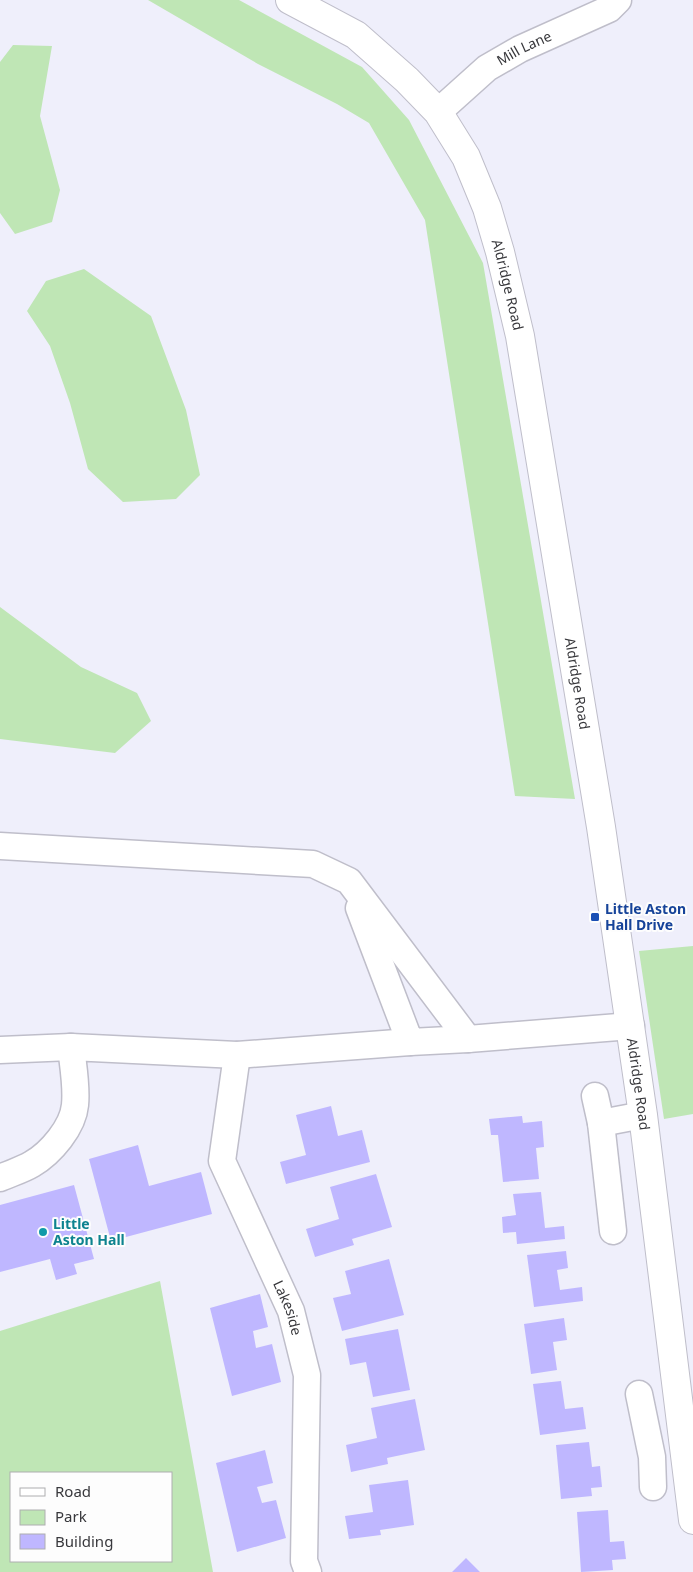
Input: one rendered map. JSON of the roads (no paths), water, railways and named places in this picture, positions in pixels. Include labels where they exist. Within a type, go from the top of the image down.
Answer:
[{"type":"main road","name":"Aldridge Road","points":[[290,0],[356,35],[407,80],[438,112],[466,157],[487,208],[500,252],[520,336],[601,827],[643,1116],[693,1520]]},
{"type":"street","name":"Mill Lane","points":[[438,112],[487,68],[520,49],[609,9],[618,0]]},
{"type":"street","points":[[0,846],[312,864],[349,881],[468,1039]]},
{"type":"street","points":[[349,881],[410,1042]]},
{"type":"street","points":[[0,1050],[71,1047],[237,1055],[631,1026]]},
{"type":"street","points":[[0,1178],[34,1163],[57,1143],[67,1129],[75,1106],[71,1047]]},
{"type":"street","name":"Lakeside","points":[[237,1055],[222,1160],[291,1311],[307,1375],[304,1561],[308,1572]]},
{"type":"street","points":[[595,1096],[601,1123],[614,1231]]},
{"type":"street","points":[[601,1123],[643,1116]]},
{"type":"street","points":[[639,1394],[652,1457],[653,1487]]},
{"type":"street","points":[[652,1457],[686,1456]]},
{"type":"place","name":"Little Aston Hall Drive","points":[[595,917]]},
{"type":"place","name":"Little Aston Hall","points":[[43,1232]]}]
